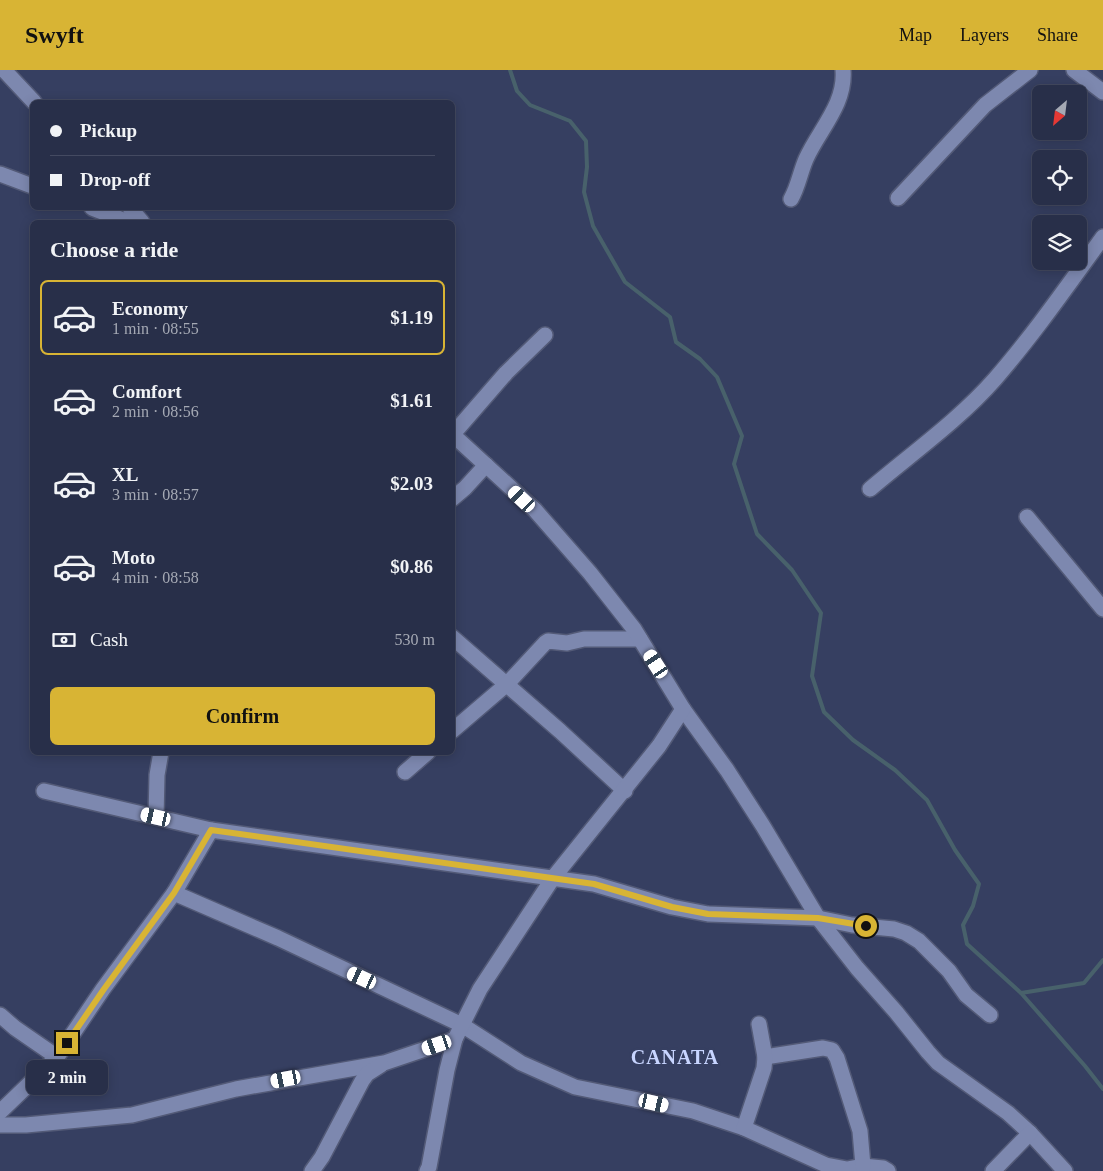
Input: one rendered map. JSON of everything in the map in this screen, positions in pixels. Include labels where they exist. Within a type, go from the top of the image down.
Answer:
[{"type":"street","points":[[4,70],[32,100]]},
{"type":"street","points":[[791,200],[806,160],[839,98],[844,82],[843,70]]},
{"type":"street","points":[[898,198],[985,105],[1030,70]]},
{"type":"street","points":[[1074,70],[1103,92]]},
{"type":"street","points":[[0,174],[30,185]]},
{"type":"street","points":[[97,210],[123,220]]},
{"type":"street","points":[[132,210],[140,220]]},
{"type":"street","points":[[870,489],[954,418],[994,380],[1040,324],[1103,238]]},
{"type":"street","points":[[455,432],[506,373],[545,335]]},
{"type":"street","points":[[455,436],[535,510],[590,573],[640,639],[683,709],[764,826],[818,918],[857,968],[938,1063],[1008,1113],[1030,1133],[1065,1171]]},
{"type":"street","points":[[455,496],[486,464]]},
{"type":"street","points":[[1027,517],[1103,609]]},
{"type":"street","points":[[455,728],[506,684],[548,641],[567,643],[584,640],[640,639]]},
{"type":"street","points":[[455,640],[625,791]]},
{"type":"street","points":[[427,1171],[455,1039],[480,988],[553,878],[625,791],[659,746],[683,709]]},
{"type":"street","points":[[156,817],[161,755]]},
{"type":"street","points":[[405,772],[425,755]]},
{"type":"street","points":[[44,791],[211,830],[594,884],[672,907],[708,914],[818,918],[852,925],[894,929],[906,933],[919,941],[934,955],[966,995],[990,1014]]},
{"type":"street","points":[[0,1112],[57,1056],[174,893],[211,830]]},
{"type":"street","points":[[174,893],[278,938],[462,1025],[521,1063],[575,1087],[693,1112],[744,1128],[826,1165],[847,1169],[863,1166],[883,1168],[888,1171]]},
{"type":"street","points":[[0,1015],[15,1028],[57,1056]]},
{"type":"street","points":[[744,1128],[764,1068],[765,1057],[758,1024]]},
{"type":"street","points":[[0,1125],[26,1125],[132,1116],[236,1089],[384,1063],[455,1039]]},
{"type":"street","points":[[765,1057],[823,1048],[832,1050],[837,1058],[860,1132],[863,1166]]},
{"type":"street","points":[[312,1171],[362,1081],[367,1074],[384,1063]]},
{"type":"street","points":[[992,1171],[1030,1133]]},
{"type":"waterway","points":[[510,70],[517,91],[530,105],[570,121],[586,141],[587,167],[584,192],[593,226],[625,282],[670,317],[676,342],[700,359],[717,377],[742,436],[734,464],[757,534],[792,570],[821,613],[812,676],[824,712],[853,740],[895,770],[927,800],[955,850],[979,884],[973,906],[963,925],[967,944],[1021,993],[1103,1089]]},
{"type":"waterway","points":[[1021,993],[1084,983],[1103,960]]},
{"type":"district","name":"CANATA","points":[[675,1057]]},
{"type":"route","points":[[67,1043],[174,893],[211,830],[594,884],[672,907],[708,914],[818,918],[866,926]]}]
